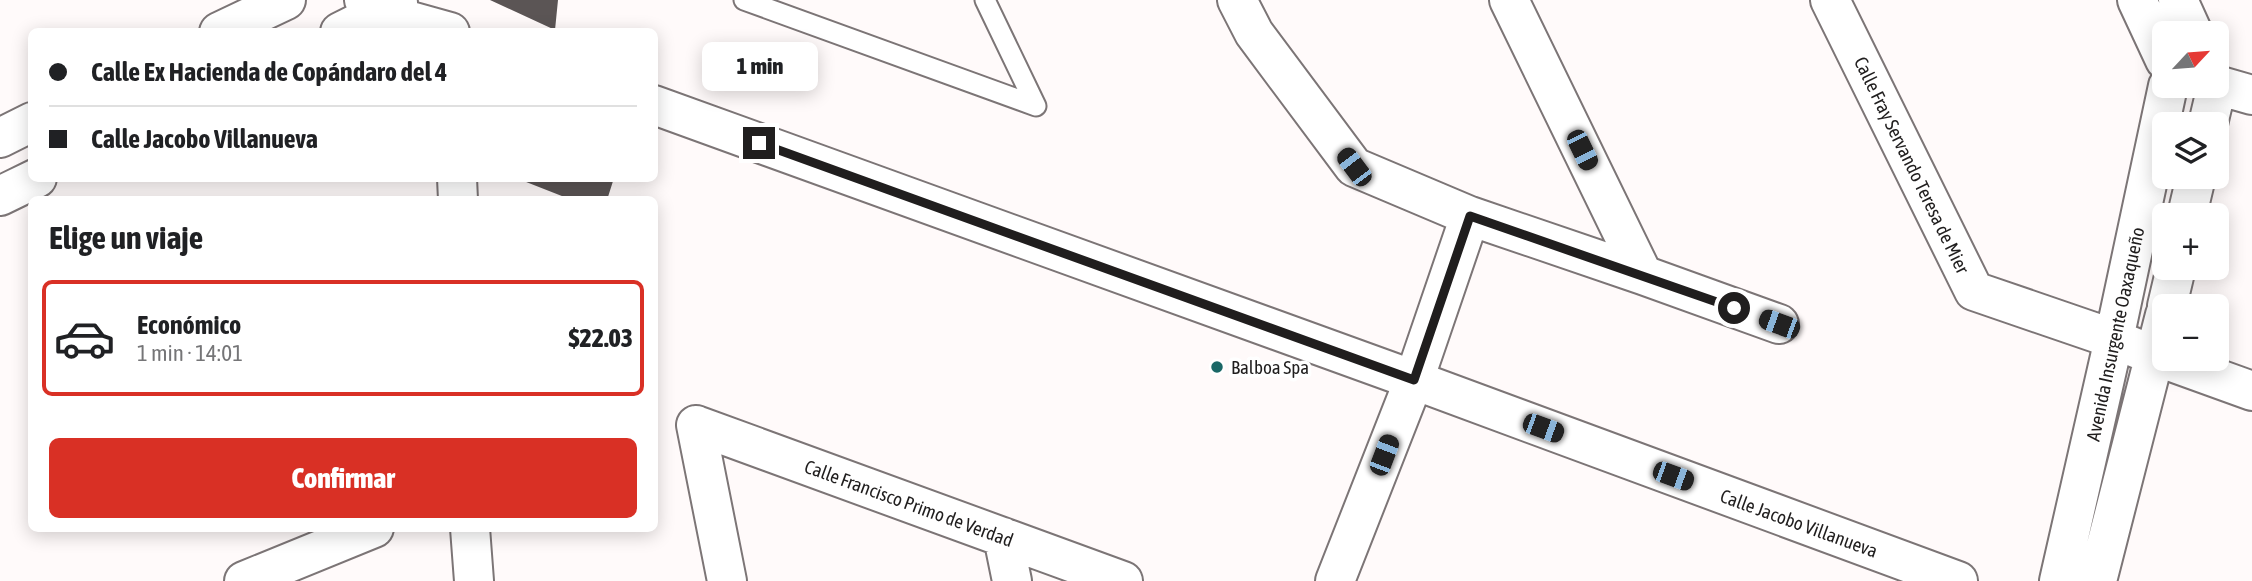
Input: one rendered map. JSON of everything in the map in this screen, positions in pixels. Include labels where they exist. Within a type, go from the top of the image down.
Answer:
[{"type":"street","points":[[227,28],[286,0]]},
{"type":"street","points":[[1237,0],[1254,33],[1354,167],[1470,216],[1779,324]]},
{"type":"street","points":[[1510,0],[1643,275]]},
{"type":"street","name":"Calle Fray Servando Teresa de Mier","points":[[1830,0],[1973,291],[2152,355]]},
{"type":"street","points":[[2137,0],[2152,32]]},
{"type":"street","points":[[2178,0],[2188,21]]},
{"type":"street","points":[[346,28],[382,4],[442,28]]},
{"type":"street","points":[[2230,88],[2252,94]]},
{"type":"street","name":"Avenida Insurgente Oaxaqueño","points":[[2059,581],[2165,98]]},
{"type":"street","name":"Calle Jacobo Villanueva","points":[[658,106],[1414,380],[1958,581]]},
{"type":"street","points":[[0,138],[28,124]]},
{"type":"street","points":[[0,196],[29,182]]},
{"type":"street","points":[[1335,581],[1414,380],[1470,216]]},
{"type":"street","name":"Avenida Insurgente Oaxaqueño","points":[[2097,581],[2152,368]]},
{"type":"street","name":"Calle Fray Servando Teresa de Mier","points":[[2197,371],[2252,391]]},
{"type":"street","name":"Calle Francisco Primo de Verdad","points":[[727,581],[696,425],[1123,581]]},
{"type":"street","points":[[244,581],[364,532]]},
{"type":"street","points":[[470,532],[474,581]]},
{"type":"street","points":[[1003,537],[1012,581]]},
{"type":"lane","points":[[744,0],[1036,106],[985,0]]},
{"type":"building","points":[[490,0],[558,0],[555,28]]},
{"type":"building","points":[[526,182],[613,182],[608,196],[562,196]]},
{"type":"place","name":"Balboa Spa","points":[[1217,367]]},
{"type":"route","points":[[759,143],[1414,380],[1470,216],[1734,308]]}]
